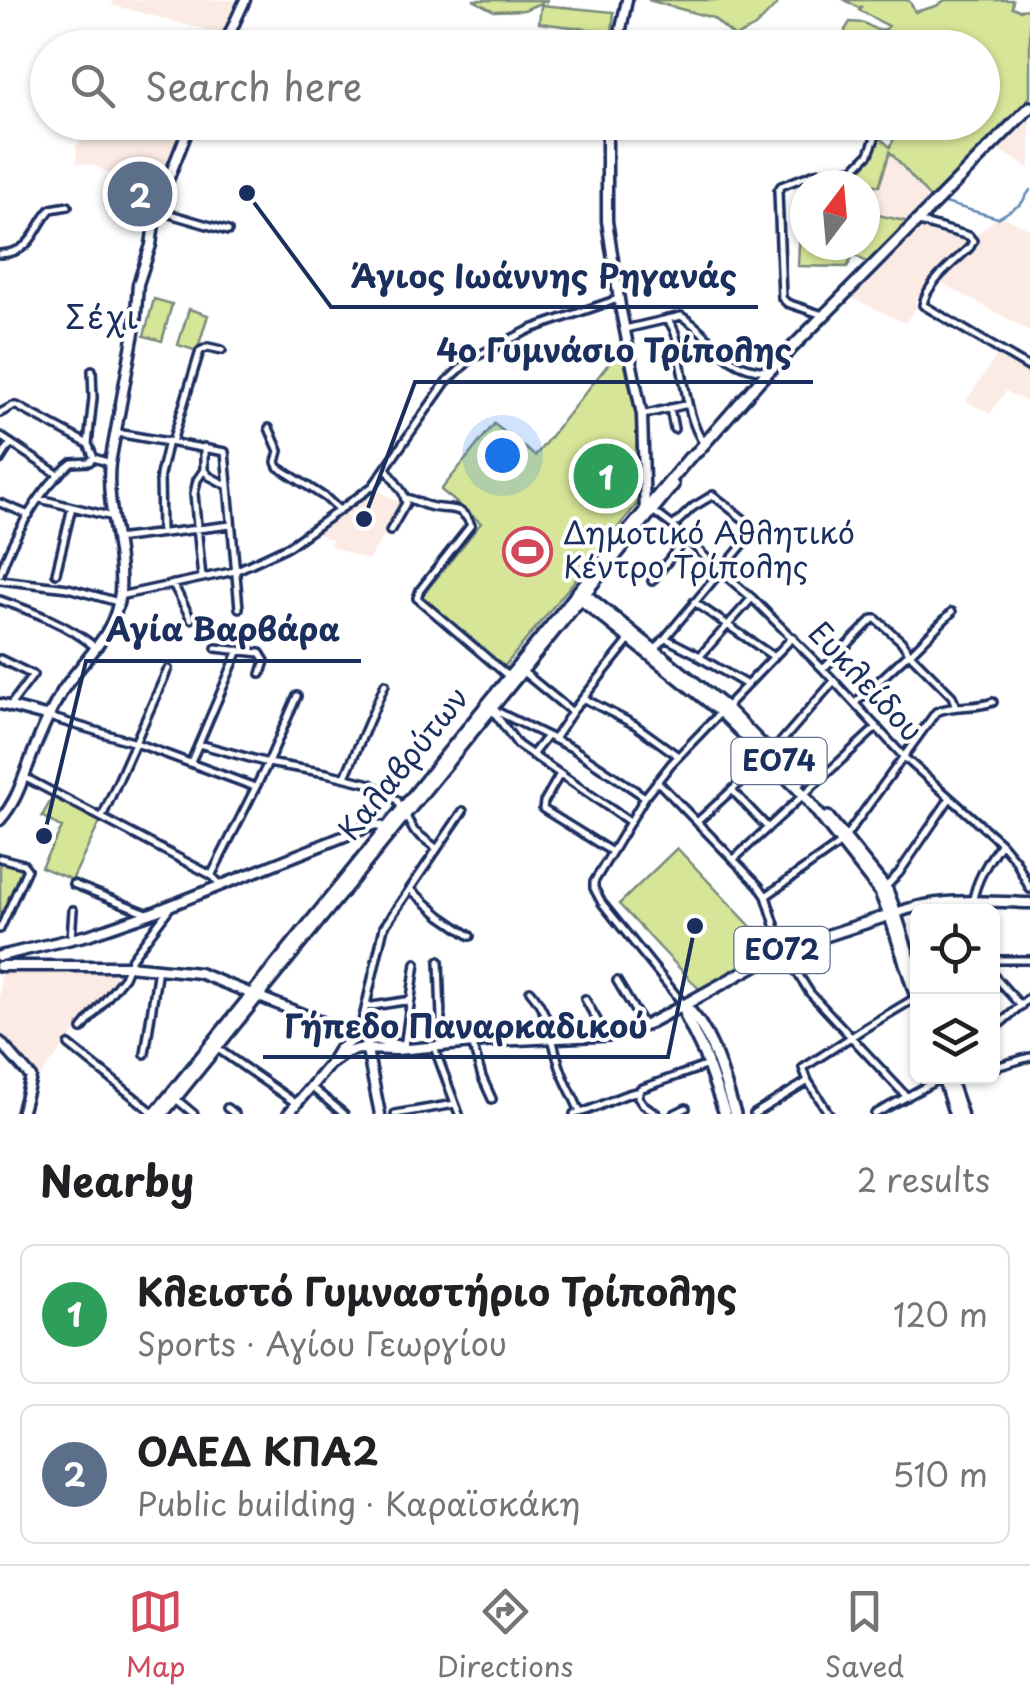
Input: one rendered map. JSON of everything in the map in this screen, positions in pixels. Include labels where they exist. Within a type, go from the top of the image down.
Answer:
[{"type":"main road","name":"Καλαβρύτων","points":[[1000,138],[1030,107]]},
{"type":"main road","name":"Καλαβρύτων","points":[[580,595],[689,458],[769,371],[998,140]]},
{"type":"main road","name":"ΕΟ74","points":[[580,595],[723,709]]},
{"type":"main road","name":"ΕΟ74","points":[[632,636],[656,650],[723,709],[805,793],[885,888],[892,914]]},
{"type":"main road","name":"ΕΟ74","points":[[843,840],[892,914]]},
{"type":"main road","name":"ΕΟ72","points":[[684,1005],[783,950],[892,914]]},
{"type":"main road","points":[[684,1005],[726,1114]]},
{"type":"main road","points":[[684,1005],[706,1036],[735,1114]]},
{"type":"street","points":[[231,30],[245,0]]},
{"type":"street","points":[[621,30],[628,0]]},
{"type":"street","points":[[0,820],[15,800],[49,717],[67,685],[113,622],[119,599],[110,463],[135,326],[136,293],[151,245],[156,210],[184,140]]},
{"type":"street","points":[[607,140],[607,222],[642,414],[648,512]]},
{"type":"street","points":[[825,316],[782,298],[778,191],[780,186],[815,173],[854,168],[869,154],[874,140]]},
{"type":"street","points":[[0,254],[14,253],[30,240],[51,209],[68,206]]},
{"type":"street","points":[[156,210],[228,232]]},
{"type":"street","points":[[919,222],[969,236],[973,244],[937,280],[923,305],[1030,368]]},
{"type":"street","points":[[94,458],[89,462],[72,462],[58,475],[13,538],[0,574],[119,599],[235,571],[289,546],[372,486],[446,382],[470,360],[531,329],[619,298]]},
{"type":"street","points":[[625,329],[678,315],[686,317],[733,362],[769,371]]},
{"type":"street","points":[[666,318],[676,332],[701,447]]},
{"type":"street","points":[[161,534],[160,476],[200,350],[222,350]]},
{"type":"street","points":[[92,370],[88,444],[94,458],[110,463]]},
{"type":"street","points":[[642,414],[689,404]]},
{"type":"street","points":[[0,413],[15,406],[88,444]]},
{"type":"street","points":[[670,408],[674,429]]},
{"type":"street","points":[[268,428],[280,451],[278,466],[339,510]]},
{"type":"street","points":[[117,433],[225,452],[239,608]]},
{"type":"street","points":[[0,436],[58,475]]},
{"type":"street","points":[[0,460],[11,443]]},
{"type":"street","points":[[202,578],[194,494],[204,470],[204,447]]},
{"type":"street","points":[[386,468],[406,506],[390,531]]},
{"type":"street","points":[[204,470],[228,486]]},
{"type":"street","points":[[656,650],[756,529],[713,495],[673,526]]},
{"type":"street","points":[[405,498],[457,510],[467,517],[471,526],[417,598],[512,678]]},
{"type":"street","points":[[40,499],[113,517]]},
{"type":"street","points":[[0,503],[29,515]]},
{"type":"street","points":[[56,572],[72,507]]},
{"type":"street","name":"Ευκλείδου","points":[[648,512],[673,526],[752,598],[904,757],[1001,843],[1016,861],[1030,889]]},
{"type":"street","points":[[115,539],[232,525]]},
{"type":"street","points":[[652,582],[686,538]]},
{"type":"street","points":[[173,584],[191,619]]},
{"type":"street","name":"Καλαβρύτων","points":[[512,678],[580,595]]},
{"type":"street","name":"Καλαβρύτων","points":[[154,1114],[256,995],[580,595]]},
{"type":"street","points":[[699,657],[752,598]]},
{"type":"street","points":[[1,602],[37,612],[97,648]]},
{"type":"street","points":[[694,602],[774,657]]},
{"type":"street","points":[[854,703],[952,612]]},
{"type":"street","points":[[824,669],[874,618],[902,641],[952,696],[956,707]]},
{"type":"street","points":[[532,755],[551,738],[632,636]]},
{"type":"street","points":[[665,638],[746,685]]},
{"type":"street","points":[[367,1048],[397,1050],[606,1036],[644,1026],[684,1005],[596,893],[594,883],[657,780],[792,638]]},
{"type":"street","points":[[216,648],[263,655],[261,674]]},
{"type":"street","points":[[190,764],[238,650]]},
{"type":"street","points":[[0,659],[33,676],[4,706]]},
{"type":"street","points":[[102,817],[168,669]]},
{"type":"street","points":[[522,670],[572,712]]},
{"type":"street","points":[[697,822],[769,755],[834,681]]},
{"type":"street","points":[[345,776],[385,684]]},
{"type":"street","points":[[211,875],[297,696]]},
{"type":"street","points":[[582,698],[635,725],[678,756]]},
{"type":"street","points":[[766,896],[829,854],[843,840],[936,712],[993,702]]},
{"type":"street","points":[[4,706],[136,743],[255,788]]},
{"type":"street","points":[[488,707],[572,748],[645,796]]},
{"type":"street","points":[[488,707],[518,746],[630,822]]},
{"type":"street","points":[[734,859],[877,727]]},
{"type":"street","points":[[198,744],[376,786],[397,800],[419,837],[436,848]]},
{"type":"street","points":[[560,774],[543,807],[545,811],[612,852]]},
{"type":"street","points":[[24,778],[211,875],[222,886]]},
{"type":"street","points":[[657,780],[766,896],[783,950],[810,993],[907,1097]]},
{"type":"street","points":[[732,790],[768,828]]},
{"type":"street","points":[[885,888],[950,798]]},
{"type":"street","points":[[329,1065],[356,1043],[384,927],[464,810]]},
{"type":"street","points":[[0,956],[150,914],[375,824],[388,830]]},
{"type":"street","points":[[972,904],[1001,843]]},
{"type":"street","points":[[0,858],[28,869],[0,929]]},
{"type":"street","points":[[73,884],[150,914]]},
{"type":"street","points":[[409,888],[470,936]]},
{"type":"street","name":"ΕΟ72","points":[[892,914],[944,901],[1030,903]]},
{"type":"street","points":[[82,1029],[124,977],[132,958],[171,906]]},
{"type":"street","points":[[70,939],[73,910]]},
{"type":"street","points":[[892,914],[910,962]]},
{"type":"street","points":[[892,914],[915,994]]},
{"type":"street","points":[[1000,960],[1030,960]]},
{"type":"street","points":[[439,961],[438,1047],[459,1114]]},
{"type":"street","points":[[404,1048],[416,963]]},
{"type":"street","points":[[0,966],[128,966],[199,973],[359,1035],[404,1048]]},
{"type":"street","points":[[145,1054],[158,968]]},
{"type":"street","points":[[617,981],[644,1026]]},
{"type":"street","points":[[1000,983],[1021,1006]]},
{"type":"street","points":[[530,991],[543,1011],[577,1114],[708,1065]]},
{"type":"street","points":[[1000,1024],[1030,997]]},
{"type":"street","points":[[585,999],[606,1036]]},
{"type":"street","points":[[366,1007],[411,1000]]},
{"type":"street","points":[[829,1114],[803,1068],[910,1004]]},
{"type":"street","points":[[359,1035],[367,1048],[380,1114]]},
{"type":"street","points":[[288,1114],[338,1050],[359,1035]]},
{"type":"street","points":[[0,1042],[31,1077],[21,1114]]},
{"type":"street","points":[[342,1055],[384,1043]]},
{"type":"street","points":[[472,1043],[492,1099]]},
{"type":"street","points":[[69,1045],[154,1114]]},
{"type":"street","points":[[214,1046],[296,1104]]},
{"type":"street","points":[[1000,1066],[1030,1057]]},
{"type":"street","points":[[754,1114],[808,1081]]},
{"type":"street","points":[[875,1114],[931,1084]]},
{"type":"street","points":[[946,1084],[954,1114]]},
{"type":"street","points":[[947,1084],[962,1114]]},
{"type":"street","points":[[311,1087],[344,1114]]},
{"type":"street","points":[[638,1092],[642,1104],[657,1114]]},
{"type":"street","points":[[172,1096],[194,1114]]},
{"type":"street","name":"Καλαβρύτων","points":[[162,1114],[172,1096]]},
{"type":"street","points":[[395,1114],[455,1104]]},
{"type":"street","points":[[227,1108],[235,1114]]},
{"type":"street","points":[[674,1114],[686,1108]]},
{"type":"shaded area","points":[[113,0],[243,0],[228,30],[206,30],[112,5]]},
{"type":"shaded area","points":[[1030,119],[1030,168],[999,150]]},
{"type":"shaded area","points":[[80,140],[180,140],[154,204],[149,227],[119,201],[110,187],[109,173],[77,163]]},
{"type":"shaded area","points":[[890,151],[931,199],[909,222],[880,215],[880,170],[875,170]]},
{"type":"shaded area","points":[[1001,215],[1030,230],[1030,331],[933,278],[914,301],[917,307],[905,323],[852,298],[922,226],[966,240]]},
{"type":"shaded area","points":[[998,354],[1030,373],[1030,404],[1006,391],[990,414],[966,401]]},
{"type":"shaded area","points":[[374,488],[403,505],[368,560],[330,546],[332,540],[313,532],[369,495]]},
{"type":"shaded area","points":[[0,970],[109,971],[113,975],[124,971],[39,1078],[0,1035]]},
{"type":"green space","points":[[473,0],[548,0],[524,10],[494,11]]},
{"type":"green space","points":[[648,0],[781,0],[749,30],[727,30],[713,18]]},
{"type":"green space","points":[[845,0],[906,0],[915,12],[945,0],[1013,0],[1012,7],[1030,9],[1030,97],[1000,128],[1000,30],[877,30],[888,26],[859,10],[862,6]]},
{"type":"green space","points":[[541,5],[614,12],[612,30],[539,23]]},
{"type":"green space","points":[[850,22],[864,23],[877,30],[845,30]]},
{"type":"green space","points":[[877,140],[890,147],[894,140],[988,140],[931,199],[890,152],[880,183],[880,170],[860,170],[872,156]]},
{"type":"green space","points":[[880,215],[909,222],[880,253]]},
{"type":"green space","points":[[798,260],[851,260],[847,267],[798,266]]},
{"type":"green space","points":[[154,299],[172,304],[162,341],[144,336]]},
{"type":"green space","points":[[189,309],[208,315],[197,351],[178,345]]},
{"type":"green space","name":"Δημοτικό Αθλητικό Κέντρο Τρίπολης","points":[[621,348],[636,414],[638,503],[503,668],[419,600],[481,523],[441,490],[494,424],[535,456]]},
{"type":"green space","points":[[54,795],[101,820],[72,880],[41,867],[62,828],[42,816]]},
{"type":"green space","points":[[677,848],[772,949],[700,990],[619,904]]},
{"type":"green space","points":[[0,861],[22,868],[23,872],[0,920]]},
{"type":"waterway","points":[[945,203],[998,218],[1021,204],[1030,190]]},
{"type":"place","name":"Άγιος Ιωάννης Ρηγανάς","points":[[247,193]]},
{"type":"place","name":"ΟΑΕΔ ΚΠΑ2","points":[[140,194]]},
{"type":"place","name":"Κλειστό Γυμναστήριο Τρίπολης","points":[[606,476]]},
{"type":"place","name":"4ο Γυμνάσιο Τρίπολης","points":[[364,519]]},
{"type":"place","name":"Δημοτικό Αθλητικό Κέντρο Τρίπολης","points":[[528,551]]},
{"type":"place","name":"Αγία Βαρβάρα","points":[[44,836]]},
{"type":"place","name":"Γήπεδο Παναρκαδικού","points":[[695,926]]},
{"type":"district","name":"Σέχι","points":[[103,318]]}]
